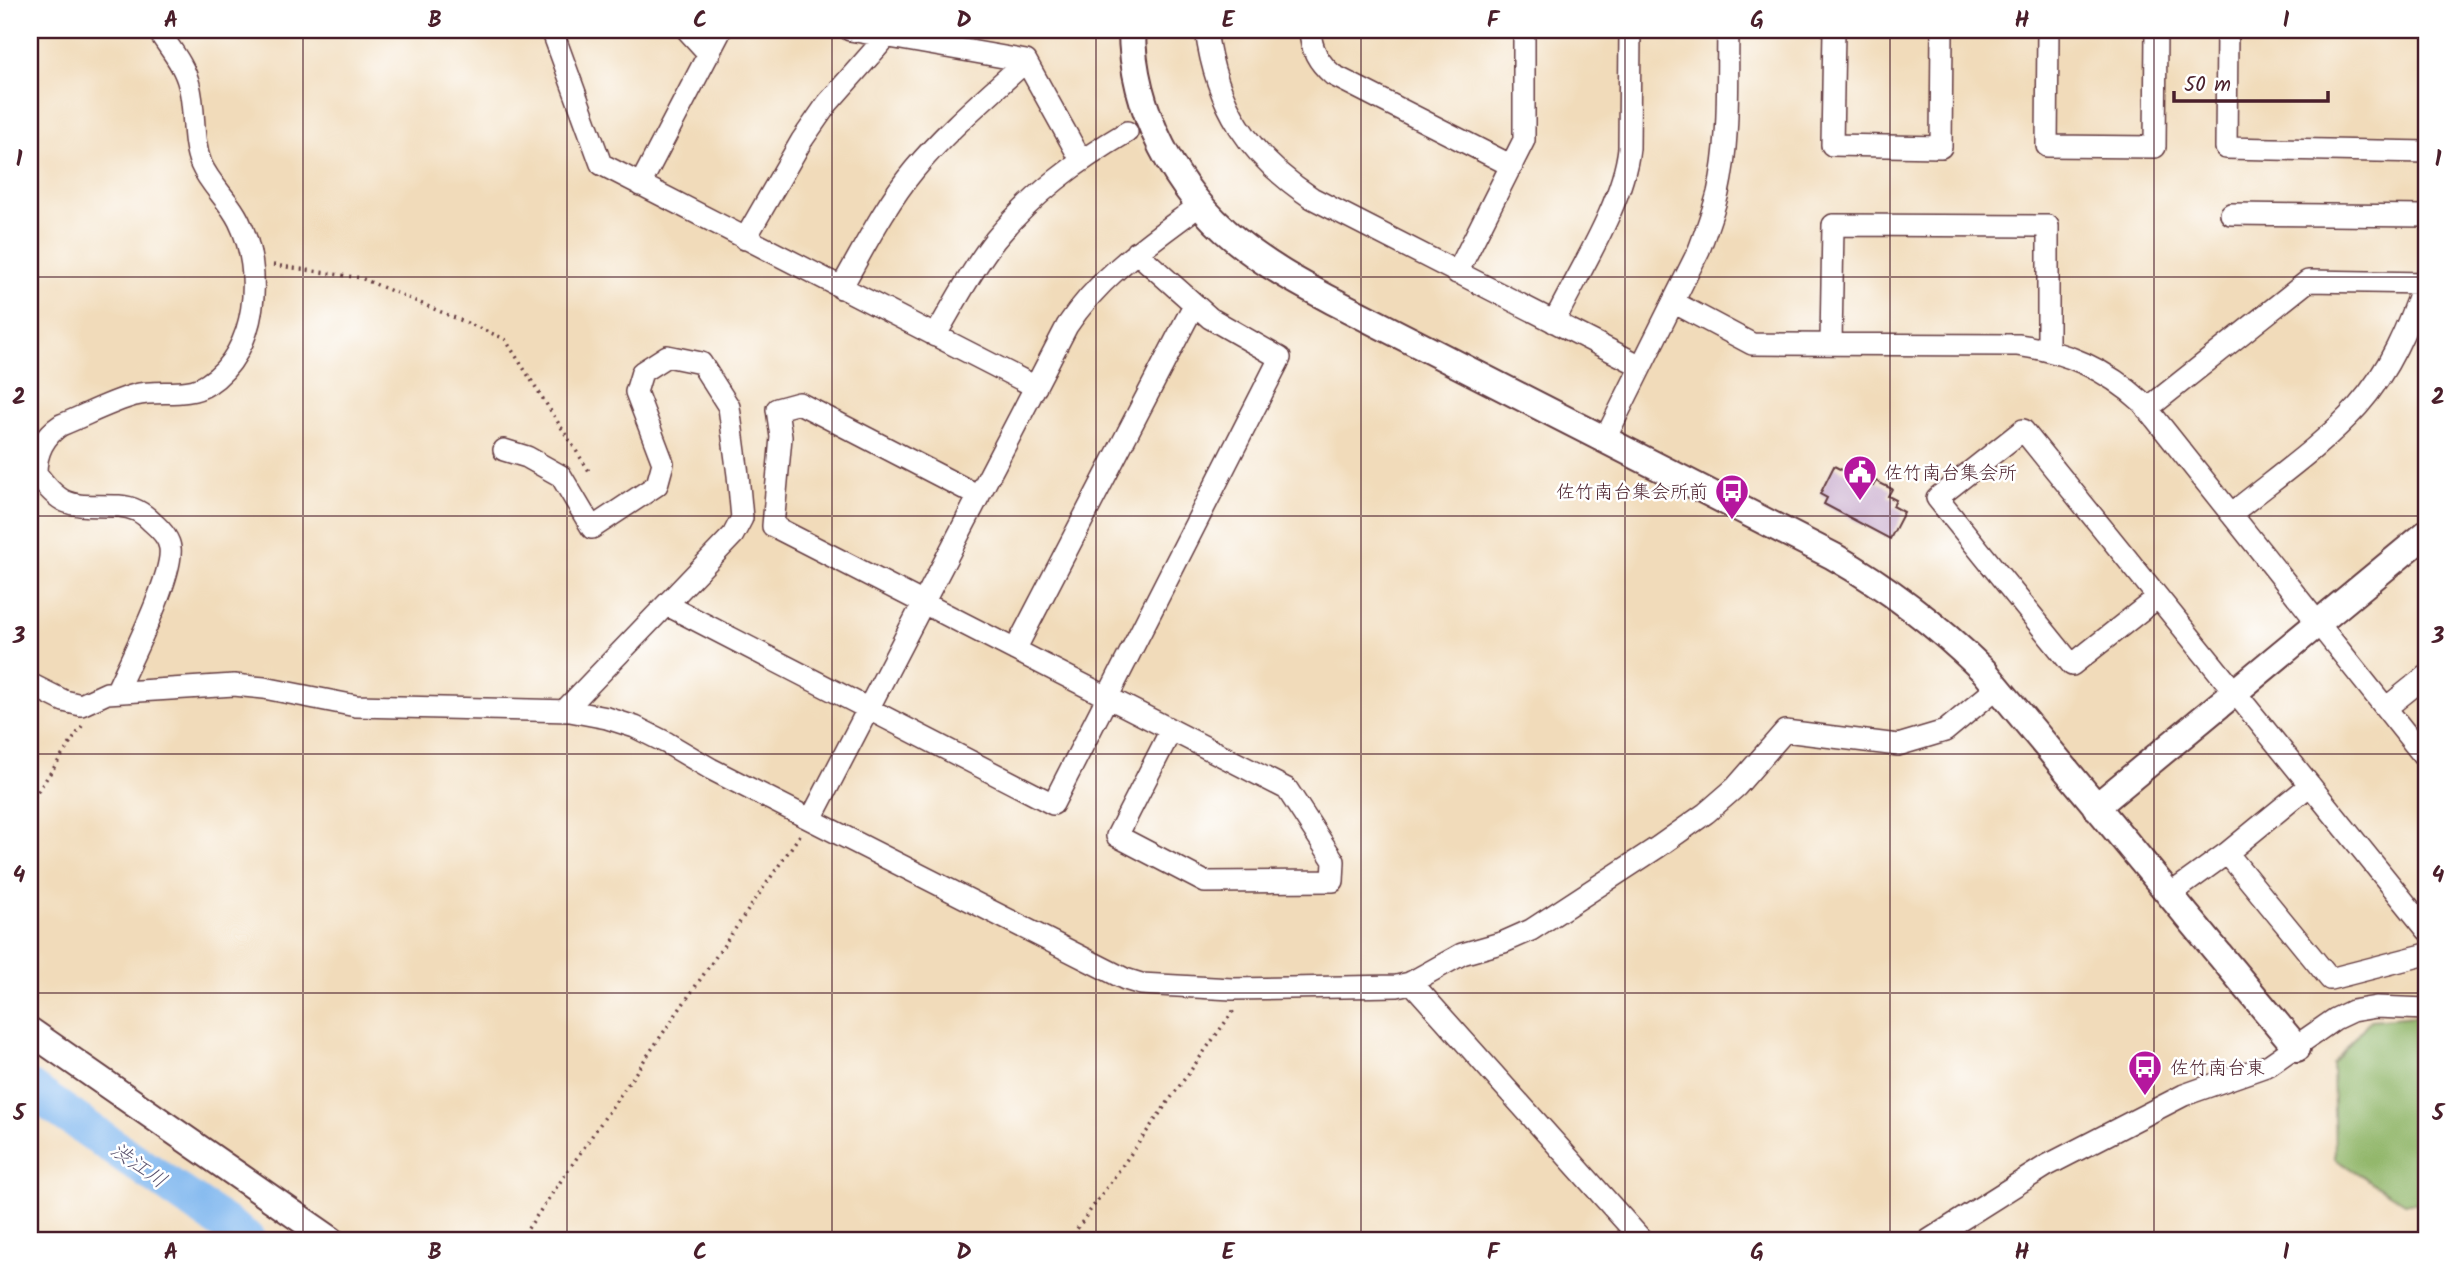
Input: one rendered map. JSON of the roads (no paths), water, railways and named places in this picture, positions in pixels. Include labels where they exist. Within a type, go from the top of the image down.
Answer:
[{"type":"street","points":[[117,692],[163,584],[169,565],[169,541],[142,512],[121,506],[76,506],[55,497],[36,473],[36,459],[51,432],[61,425],[135,395],[201,389],[227,370],[242,345],[254,288],[240,222],[228,200],[202,165],[196,145],[189,83],[171,48],[158,30]]},
{"type":"street","points":[[552,30],[601,164],[1035,387]]},
{"type":"street","points":[[687,30],[709,54]]},
{"type":"street","points":[[640,185],[721,30]]},
{"type":"street","points":[[850,30],[1026,61]]},
{"type":"street","points":[[1132,30],[1137,79],[1146,107],[1178,175],[1201,204],[1236,240],[1272,267],[1333,301],[1870,578],[1945,634],[1998,687],[2297,1048]]},
{"type":"street","points":[[1206,30],[1216,82],[1247,140],[1267,163],[1291,184],[1312,198],[1641,366]]},
{"type":"street","points":[[1310,30],[1316,56],[1333,75],[1512,166]]},
{"type":"street","points":[[1457,273],[1524,140],[1524,30]]},
{"type":"street","points":[[1554,322],[1616,199],[1627,167],[1630,30]]},
{"type":"street","points":[[1605,439],[1699,250],[1718,192],[1727,123],[1728,30]]},
{"type":"street","points":[[1834,30],[1832,145],[1941,146],[1942,30]]},
{"type":"street","points":[[2048,30],[2047,146],[2155,147],[2156,30]]},
{"type":"street","points":[[2227,30],[2226,148],[2427,152]]},
{"type":"street","points":[[745,239],[802,140],[849,78],[887,36]]},
{"type":"street","points":[[1026,61],[1081,160]]},
{"type":"street","points":[[841,288],[914,170],[954,127],[1026,61]]},
{"type":"street","points":[[935,336],[994,242],[1049,185],[1081,160],[1127,132]]},
{"type":"street","points":[[811,819],[1067,326],[1112,272],[1201,204]]},
{"type":"street","points":[[2231,214],[2427,216]]},
{"type":"street","points":[[1831,344],[1833,225],[2048,226],[2048,350]]},
{"type":"street","points":[[667,605],[1053,804],[1280,358],[1210,318],[1136,253]]},
{"type":"street","points":[[2147,409],[2308,281],[2425,283],[2400,342],[2359,404],[2318,444],[2231,514]]},
{"type":"street","points":[[1673,302],[1752,344],[2018,345],[2048,350],[2092,365],[2127,389],[2147,409],[2427,760]]},
{"type":"street","points":[[1015,650],[1194,305]]},
{"type":"street","points":[[504,450],[527,457],[561,476],[592,528],[657,485],[663,463],[636,392],[642,372],[667,356],[701,363],[729,407],[742,518],[733,535],[564,711]]},
{"type":"street","points":[[979,496],[799,403],[777,409],[781,437],[773,526],[1287,789],[1334,861],[1333,881],[1205,882],[1116,836],[1171,730]]},
{"type":"street","points":[[2158,597],[2072,665],[1937,498],[2023,430],[2310,785],[2427,930]]},
{"type":"street","points":[[2096,807],[2427,533]]},
{"type":"street","points":[[2386,708],[2427,675]]},
{"type":"street","points":[[30,684],[64,701],[81,705],[107,693],[234,685],[264,688],[356,706],[564,711],[607,718],[635,727],[1125,979],[1141,984],[1232,989],[1397,986],[1412,982],[1462,954],[1504,942],[1531,930],[1658,847],[1706,813],[1736,787],[1784,731],[1898,745],[1945,731],[1998,687]]},
{"type":"street","points":[[2180,887],[2227,853],[2310,785]]},
{"type":"street","points":[[2227,853],[2330,979],[2427,954]]},
{"type":"street","points":[[1412,982],[1642,1240]]},
{"type":"street","points":[[1929,1240],[2046,1166],[2146,1114],[2185,1096],[2269,1065],[2297,1048],[2334,1019],[2376,1007],[2427,1009]]},
{"type":"street","points":[[30,1031],[331,1240]]},
{"type":"waterway","name":"渋江川","points":[[30,1089],[248,1240]]},
{"type":"place","name":"佐竹南台集会所","points":[[1860,502]]},
{"type":"place","name":"佐竹南台集会所前","points":[[1732,521]]},
{"type":"place","name":"佐竹南台東","points":[[2145,1097]]}]
